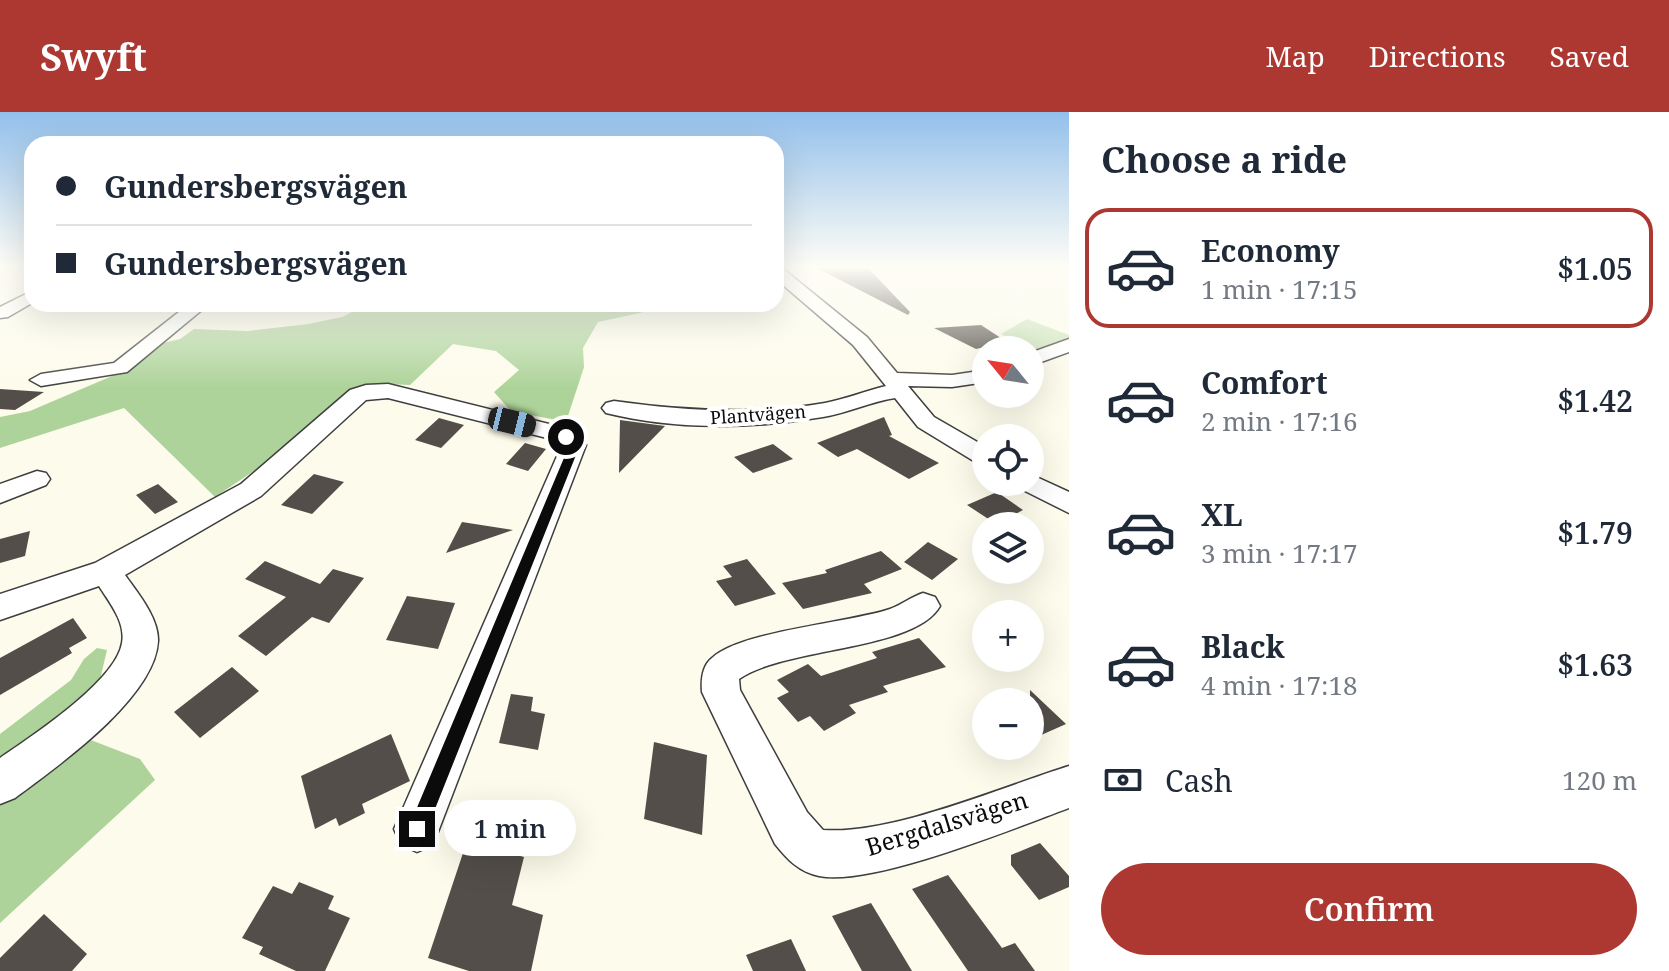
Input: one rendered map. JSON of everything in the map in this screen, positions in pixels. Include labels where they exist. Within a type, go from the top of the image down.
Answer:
[{"type":"street","points":[[2,313],[12,307]]},
{"type":"street","points":[[819,307],[860,341],[926,422],[972,450]]},
{"type":"street","points":[[41,380],[120,368],[190,312]]},
{"type":"street","points":[[1044,355],[1069,345]]},
{"type":"street","name":"Plantvägen","points":[[614,408],[693,418],[757,418],[824,410],[896,385],[972,378]]},
{"type":"street","points":[[0,607],[106,571],[251,490],[358,395],[366,392],[396,393],[556,433],[574,445],[417,829]]},
{"type":"street","points":[[0,494],[37,479]]},
{"type":"street","points":[[1044,490],[1069,504]]},
{"type":"street","points":[[0,783],[95,710],[115,688],[136,656],[140,642],[137,625],[106,571]]},
{"type":"street","name":"Bergdalsvägen","points":[[923,606],[900,620],[747,657],[724,669],[719,680],[721,692],[791,828],[804,844],[818,853],[846,854],[887,847],[1069,787]]},
{"type":"green space","points":[[352,312],[644,312],[598,322],[583,348],[584,367],[566,422],[511,411],[494,392],[519,370],[496,351],[453,344],[410,385],[384,384],[215,497],[124,408],[0,448],[0,417],[30,411],[112,376],[163,343],[180,339],[194,329],[248,331],[342,317]]},
{"type":"green space","points":[[1027,319],[1069,335],[1069,338],[1044,347],[1044,336],[1001,334]]},
{"type":"green space","points":[[97,648],[107,650],[97,692],[0,772],[0,734],[71,680],[84,659]]},
{"type":"green space","points":[[83,737],[140,759],[155,780],[0,923],[0,806]]},
{"type":"building","points":[[893,307],[905,307],[910,312],[908,315]]},
{"type":"building","points":[[981,325],[998,336],[972,336],[972,347],[934,328]]},
{"type":"building","points":[[0,389],[44,392],[15,410],[0,409]]},
{"type":"building","points":[[884,417],[892,435],[889,436],[939,463],[909,479],[857,449],[838,457],[817,443]]},
{"type":"building","points":[[439,418],[464,425],[441,448],[415,440]]},
{"type":"building","points":[[620,420],[665,426],[619,473]]},
{"type":"building","points":[[525,443],[546,449],[528,471],[506,464]]},
{"type":"building","points":[[773,444],[793,459],[753,473],[734,457]]},
{"type":"building","points":[[314,474],[344,482],[312,514],[281,505]]},
{"type":"building","points":[[158,484],[178,502],[155,514],[136,495]]},
{"type":"building","points":[[988,496],[1003,496],[1023,510],[978,512],[967,505]]},
{"type":"building","points":[[462,522],[513,530],[446,553]]},
{"type":"building","points":[[30,531],[25,556],[0,563],[0,539]]},
{"type":"building","points":[[928,542],[958,559],[932,580],[904,562]]},
{"type":"building","points":[[881,551],[902,569],[864,584],[872,593],[803,609],[782,583],[827,573],[825,570]]},
{"type":"building","points":[[747,559],[776,594],[735,606],[716,581],[732,577],[723,566]]},
{"type":"building","points":[[265,561],[320,584],[333,569],[364,578],[329,623],[312,617],[266,656],[238,636],[286,597],[245,579]]},
{"type":"building","points":[[407,596],[455,603],[438,649],[386,640]]},
{"type":"building","points":[[73,618],[87,638],[69,648],[72,653],[0,695],[0,658]]},
{"type":"building","points":[[919,638],[946,667],[883,686],[888,692],[849,705],[856,713],[824,731],[810,716],[798,722],[777,698],[789,692],[777,680],[808,664],[821,676],[877,658],[872,652]]},
{"type":"building","points":[[232,667],[259,691],[200,738],[174,712]]},
{"type":"building","points":[[511,694],[533,697],[531,711],[545,714],[538,750],[499,743]]},
{"type":"building","points":[[1044,703],[1066,724],[1044,734]]},
{"type":"building","points":[[391,734],[410,781],[362,804],[365,813],[339,826],[336,818],[315,829],[301,776]]},
{"type":"building","points":[[654,742],[707,755],[702,835],[644,819]]},
{"type":"building","points":[[467,841],[524,857],[512,905],[543,915],[531,971],[469,971],[428,958]]},
{"type":"building","points":[[1040,843],[1069,876],[1069,887],[1039,900],[1011,865],[1011,855]]},
{"type":"building","points":[[948,875],[1002,948],[1015,943],[1035,971],[968,971],[912,889]]},
{"type":"building","points":[[299,882],[334,896],[328,909],[350,918],[325,971],[296,971],[259,954],[263,947],[242,938],[273,886],[292,894]]},
{"type":"building","points":[[871,903],[912,971],[862,971],[832,916]]},
{"type":"building","points":[[44,914],[87,954],[72,971],[0,971],[0,958]]},
{"type":"building","points":[[791,939],[806,971],[753,971],[746,955]]},
{"type":"route","points":[[417,829],[574,445],[566,437]]}]
